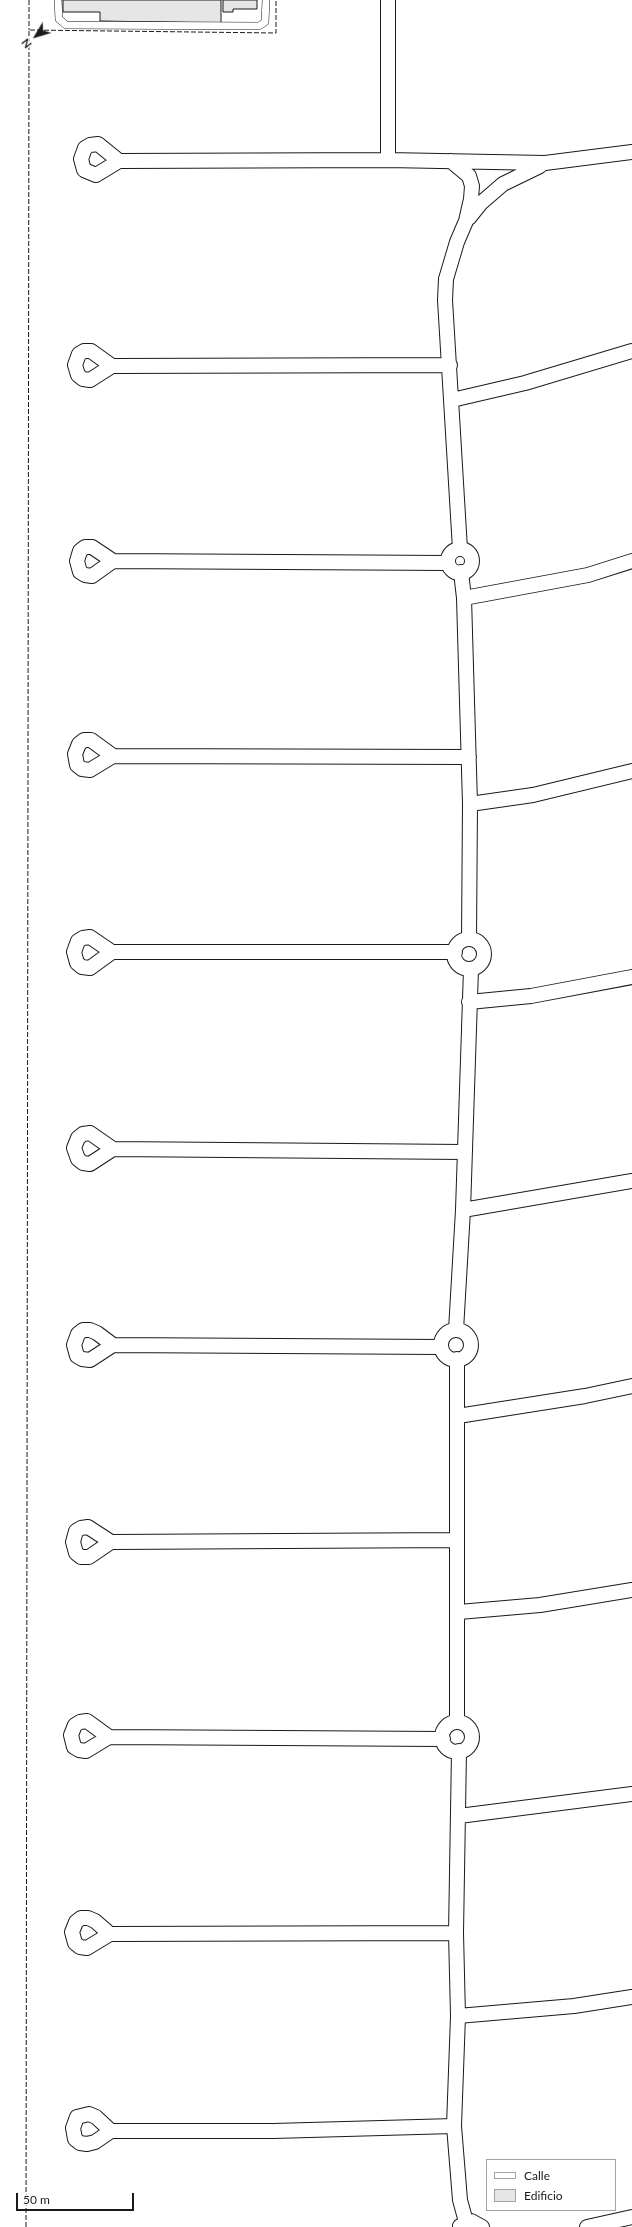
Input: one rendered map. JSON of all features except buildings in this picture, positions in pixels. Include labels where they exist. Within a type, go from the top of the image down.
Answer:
[{"type":"street","points":[[388,0],[388,160]]},
{"type":"street","points":[[119,161],[388,160],[545,163],[632,152]]},
{"type":"street","points":[[451,161],[469,176],[472,186],[472,199],[466,221],[457,242],[446,279],[445,300],[460,549]]},
{"type":"street","points":[[466,221],[481,203],[503,184],[519,174],[545,163]]},
{"type":"street","points":[[452,400],[525,383],[632,351]]},
{"type":"street","points":[[112,366],[450,365]]},
{"type":"street","points":[[448,563],[451,553],[460,549]]},
{"type":"street","points":[[460,549],[469,554],[471,561],[469,567],[461,572]]},
{"type":"street","points":[[113,561],[448,563]]},
{"type":"street","points":[[464,598],[588,575],[632,561]]},
{"type":"street","points":[[448,563],[452,569],[461,572]]},
{"type":"street","points":[[461,572],[464,598],[469,757],[469,939]]},
{"type":"street","points":[[113,756],[469,757]]},
{"type":"street","points":[[470,804],[540,793],[632,771]]},
{"type":"street","points":[[469,939],[458,944],[454,952],[459,964],[471,969]]},
{"type":"street","points":[[469,939],[481,945],[484,954],[481,962],[471,969]]},
{"type":"street","points":[[112,952],[454,952]]},
{"type":"street","points":[[456,1330],[464,1210],[464,1152],[471,969]]},
{"type":"street","points":[[469,1002],[530,996],[632,977]]},
{"type":"street","points":[[112,1149],[464,1152]]},
{"type":"street","points":[[464,1210],[632,1181]]},
{"type":"street","points":[[456,1330],[467,1336],[470,1344],[465,1356],[457,1359],[445,1355],[441,1347],[444,1335],[456,1330]]},
{"type":"street","points":[[112,1346],[441,1347]]},
{"type":"street","points":[[457,1359],[457,1722]]},
{"type":"street","points":[[458,1416],[585,1396],[632,1386]]},
{"type":"street","points":[[111,1542],[457,1540]]},
{"type":"street","points":[[458,1612],[540,1605],[632,1590]]},
{"type":"street","points":[[457,1722],[469,1728],[472,1737],[466,1749],[459,1752],[447,1747],[443,1740],[446,1727],[457,1722]]},
{"type":"street","points":[[109,1737],[443,1740]]},
{"type":"street","points":[[459,1752],[456,1933],[458,2016],[454,2126],[462,2224],[475,2222],[482,2227]]},
{"type":"street","points":[[459,1816],[632,1794]]},
{"type":"street","points":[[110,1934],[456,1933]]},
{"type":"street","points":[[458,2016],[574,2006],[632,1997]]},
{"type":"street","points":[[111,2131],[273,2132],[454,2126]]},
{"type":"street","points":[[587,2227],[632,2217]]},
{"type":"lane","points":[[58,0],[59,19],[66,25],[251,26],[259,26],[265,22],[266,0]]},
{"type":"fence","points":[[29,0],[29,30]]},
{"type":"fence","points":[[26,2227],[29,30],[276,33],[276,0]]}]
